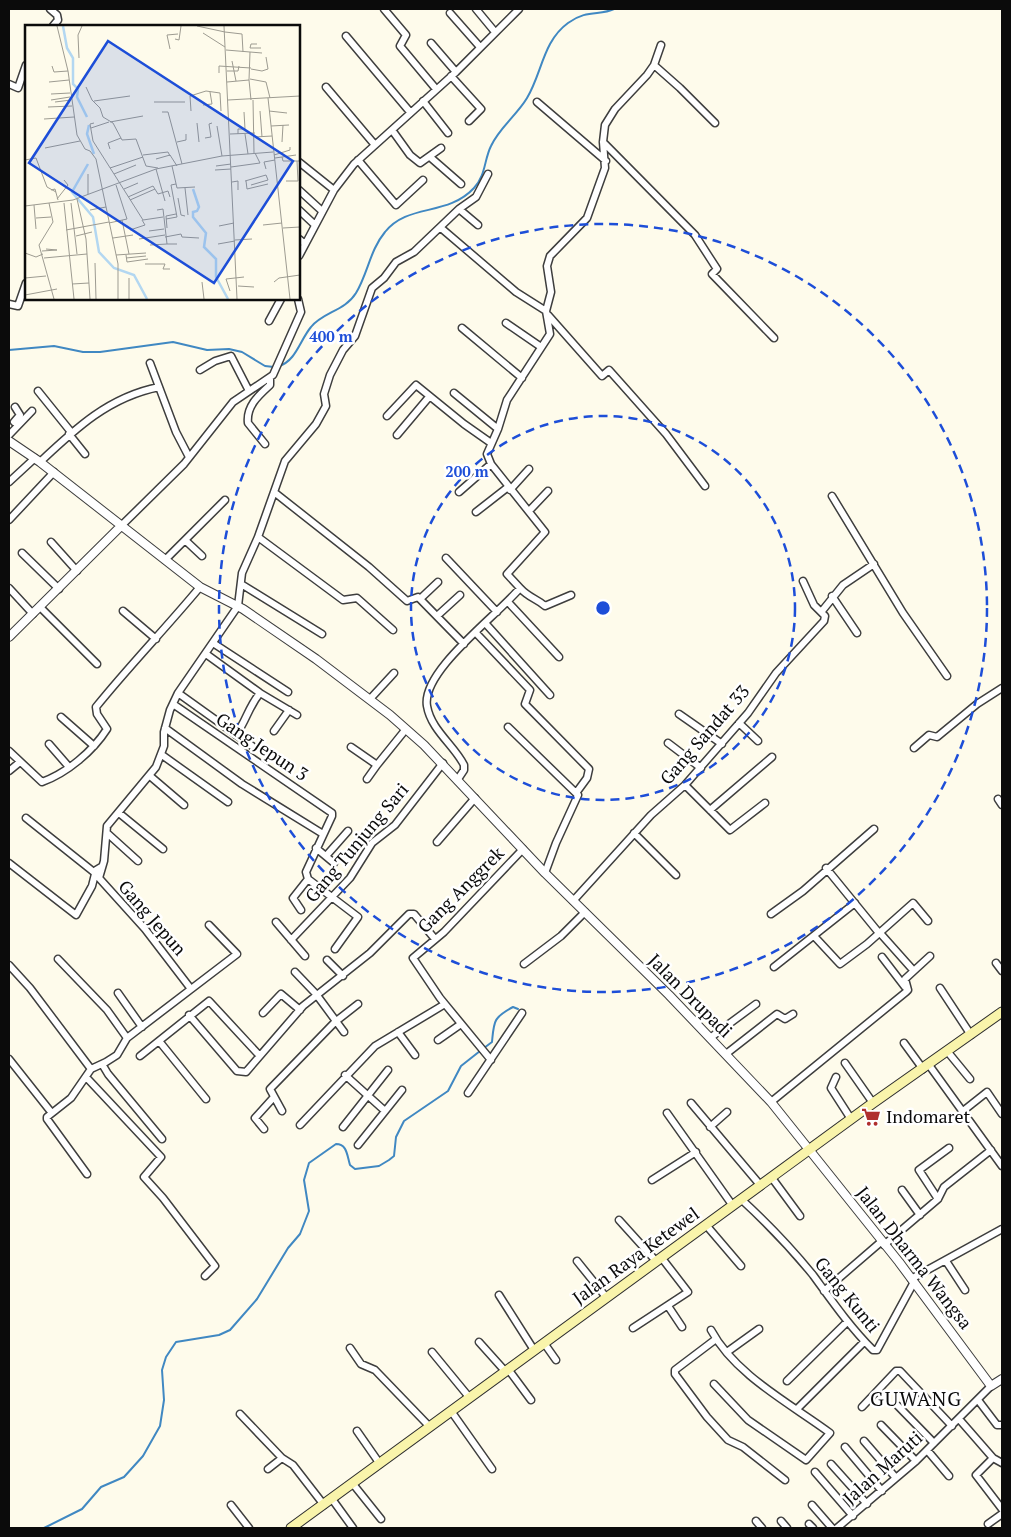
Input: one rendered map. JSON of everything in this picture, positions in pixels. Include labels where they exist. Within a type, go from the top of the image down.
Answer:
[{"type":"main road","name":"Jalan Raya Ketewel","points":[[291,1528],[658,1259],[1002,1012]]},
{"type":"street","points":[[50,9],[57,15],[53,25]]},
{"type":"street","points":[[384,9],[406,34],[400,46],[436,89]]},
{"type":"street","points":[[476,9],[495,32]]},
{"type":"street","points":[[300,254],[334,190],[358,160],[454,74],[514,10]]},
{"type":"street","points":[[450,13],[480,47]]},
{"type":"street","points":[[346,36],[410,112]]},
{"type":"street","points":[[431,43],[481,109],[468,121]]},
{"type":"street","points":[[571,595],[545,606],[539,601],[528,598],[507,574],[545,532],[490,464],[486,454],[498,429],[506,403],[550,334],[546,313],[551,292],[547,266],[550,256],[587,218],[606,161],[603,142],[608,119],[654,65],[661,45]]},
{"type":"street","points":[[654,65],[685,92],[715,123]]},
{"type":"street","points":[[9,84],[18,88],[25,68]]},
{"type":"street","points":[[326,87],[375,145]]},
{"type":"street","points":[[423,101],[448,133]]},
{"type":"street","points":[[536,102],[606,161]]},
{"type":"street","points":[[392,130],[418,162],[421,163],[441,148]]},
{"type":"street","points":[[603,142],[695,235],[717,269],[712,274],[774,338]]},
{"type":"street","points":[[430,157],[461,184]]},
{"type":"street","points":[[358,160],[396,205],[423,180]]},
{"type":"street","points":[[300,163],[334,190]]},
{"type":"street","points":[[238,606],[242,574],[258,537],[285,461],[316,424],[326,406],[324,394],[330,375],[343,350],[355,336],[372,288],[384,278],[396,262],[414,252],[459,209],[476,197],[488,174]]},
{"type":"street","points":[[300,191],[322,211]]},
{"type":"street","points":[[459,209],[478,225]]},
{"type":"street","points":[[300,211],[315,225]]},
{"type":"street","points":[[440,228],[516,292],[546,313],[602,376],[609,370],[666,434],[705,486]]},
{"type":"street","points":[[300,240],[305,244]]},
{"type":"street","points":[[9,304],[18,306],[25,286]]},
{"type":"street","points":[[269,322],[278,300]]},
{"type":"street","points":[[9,637],[78,571],[190,457],[233,402],[270,378],[279,364],[301,312],[298,300]]},
{"type":"street","points":[[506,323],[541,347]]},
{"type":"street","points":[[462,328],[522,378]]},
{"type":"street","points":[[200,370],[215,361],[231,356],[249,391]]},
{"type":"street","points":[[150,363],[176,432],[190,457]]},
{"type":"street","points":[[265,444],[248,423],[248,419],[255,398],[270,385],[270,378]]},
{"type":"street","points":[[387,416],[414,385],[491,443]]},
{"type":"street","points":[[9,482],[111,403],[130,395],[159,387]]},
{"type":"street","points":[[38,391],[85,454]]},
{"type":"street","points":[[454,393],[498,429]]},
{"type":"street","points":[[397,435],[429,397]]},
{"type":"street","points":[[9,429],[20,415],[15,407]]},
{"type":"street","points":[[9,435],[32,411]]},
{"type":"street","name":"Jalan Drupadi","points":[[9,441],[54,472],[200,587],[238,606],[277,631],[370,699],[406,729],[443,763],[543,871],[726,1054],[771,1102],[810,1149]]},
{"type":"street","points":[[459,492],[490,464]]},
{"type":"street","points":[[476,512],[509,488],[529,469]]},
{"type":"street","points":[[9,520],[54,472]]},
{"type":"street","points":[[274,492],[369,567],[407,601],[416,597],[420,599],[464,644]]},
{"type":"street","points":[[529,511],[548,492]]},
{"type":"street","points":[[832,496],[903,613],[947,676]]},
{"type":"street","points":[[165,560],[225,500]]},
{"type":"street","points":[[258,537],[344,600],[357,598],[393,630]]},
{"type":"street","points":[[185,540],[202,556]]},
{"type":"street","points":[[51,542],[78,571]]},
{"type":"street","points":[[22,553],[59,589]]},
{"type":"street","points":[[446,558],[497,612]]},
{"type":"street","points":[[803,580],[814,605],[822,611],[832,596],[843,585],[874,564]]},
{"type":"street","points":[[420,599],[438,582]]},
{"type":"street","points":[[241,584],[322,634]]},
{"type":"street","points":[[9,750],[42,782],[69,767],[94,746],[106,728],[97,714],[96,708],[128,666],[156,639],[200,587]]},
{"type":"street","points":[[9,588],[33,614]]},
{"type":"street","points":[[458,779],[464,764],[444,739],[432,718],[427,706],[427,696],[436,674],[447,659],[476,634],[520,588]]},
{"type":"street","points":[[437,616],[460,595]]},
{"type":"street","points":[[832,596],[857,633]]},
{"type":"street","points":[[508,602],[559,657]]},
{"type":"street","name":"Gang Jepun","points":[[191,989],[145,929],[100,881],[107,826],[150,776],[162,755],[168,714],[178,693],[238,606]]},
{"type":"street","points":[[40,607],[97,664]]},
{"type":"street","points":[[123,611],[156,639]]},
{"type":"street","name":"Gang Sandat 33","points":[[573,901],[651,815],[686,786],[740,723],[776,673],[824,621],[825,616],[822,611]]},
{"type":"street","points":[[486,624],[550,695]]},
{"type":"street","points":[[476,634],[530,690],[525,704],[589,769],[587,778],[576,793]]},
{"type":"street","points":[[213,643],[288,692]]},
{"type":"street","points":[[206,654],[260,693],[296,715]]},
{"type":"street","points":[[370,699],[394,673]]},
{"type":"street","points":[[914,748],[929,735],[936,737],[977,704],[1002,688]]},
{"type":"street","points":[[178,693],[252,746]]},
{"type":"street","points":[[236,735],[247,720],[248,708],[260,693]]},
{"type":"street","name":"Gang Jepun 3","points":[[173,704],[333,814],[323,834]]},
{"type":"street","points":[[274,731],[288,710]]},
{"type":"street","points":[[680,714],[722,744]]},
{"type":"street","points":[[61,717],[94,746]]},
{"type":"street","points":[[740,723],[758,741]]},
{"type":"street","points":[[508,727],[576,793],[578,798],[543,871]]},
{"type":"street","points":[[165,728],[242,784],[323,834],[306,872],[308,879],[358,918],[335,949]]},
{"type":"street","points":[[367,779],[406,729]]},
{"type":"street","points":[[668,743],[701,768]]},
{"type":"street","points":[[49,744],[69,767]]},
{"type":"street","points":[[350,747],[377,766]]},
{"type":"street","points":[[162,755],[228,802]]},
{"type":"street","points":[[710,810],[772,757]]},
{"type":"street","points":[[9,771],[20,762]]},
{"type":"street","name":"Gang Tunjung Sari","points":[[291,940],[350,878],[372,843],[394,825],[443,763]]},
{"type":"street","points":[[150,776],[184,805]]},
{"type":"street","points":[[686,786],[729,829],[733,829],[765,803]]},
{"type":"street","points":[[437,842],[475,798]]},
{"type":"street","points":[[118,813],[163,849]]},
{"type":"street","points":[[26,818],[95,873]]},
{"type":"street","points":[[771,914],[804,891],[826,868],[874,829]]},
{"type":"street","points":[[326,856],[348,831]]},
{"type":"street","points":[[107,833],[138,861]]},
{"type":"street","points":[[634,833],[676,875]]},
{"type":"street","points":[[316,848],[334,863]]},
{"type":"street","name":"Gang Anggrek","points":[[491,1060],[445,1004],[413,960],[413,957],[435,939],[523,848]]},
{"type":"street","points":[[9,863],[76,915],[97,869],[102,867]]},
{"type":"street","points":[[826,868],[880,933],[914,970]]},
{"type":"street","points":[[301,910],[293,898],[308,879]]},
{"type":"street","points":[[774,967],[856,903]]},
{"type":"street","points":[[814,936],[840,964],[880,933],[913,903],[928,921]]},
{"type":"street","points":[[524,964],[561,936],[585,912]]},
{"type":"street","points":[[189,1015],[237,1071],[246,1072],[316,994],[343,976],[370,953],[410,913],[414,914],[435,939]]},
{"type":"street","points":[[276,922],[305,956]]},
{"type":"street","points":[[87,1174],[47,1119],[51,1112],[71,1098],[91,1069],[117,1055],[127,1038],[237,954],[209,926]]},
{"type":"street","points":[[908,990],[905,979],[930,956]]},
{"type":"street","points":[[882,958],[908,990]]},
{"type":"street","points":[[58,959],[107,1010],[127,1038]]},
{"type":"street","points":[[326,960],[343,976]]},
{"type":"street","points":[[996,963],[1002,971]]},
{"type":"street","points":[[9,965],[30,988],[91,1069]]},
{"type":"street","points":[[295,972],[316,994],[344,1032]]},
{"type":"street","points":[[940,988],[971,1035]]},
{"type":"street","points":[[771,1102],[908,990]]},
{"type":"street","points":[[118,993],[142,1027]]},
{"type":"street","points":[[264,1013],[281,994],[300,1010]]},
{"type":"street","points":[[140,1056],[189,1015],[205,1003],[210,1002],[259,1056]]},
{"type":"street","points":[[282,1111],[270,1089],[335,1022],[358,1004]]},
{"type":"street","points":[[300,1125],[346,1075],[376,1046],[445,1004]]},
{"type":"street","points":[[710,1038],[756,1004]]},
{"type":"street","points":[[468,1094],[522,1013]]},
{"type":"street","points":[[726,1054],[777,1014],[785,1019],[793,1014]]},
{"type":"street","points":[[438,1040],[461,1024]]},
{"type":"street","points":[[398,1032],[415,1055]]},
{"type":"street","points":[[159,1041],[206,1099]]},
{"type":"street","points":[[904,1043],[963,1111],[1002,1166]]},
{"type":"street","points":[[947,1051],[970,1079]]},
{"type":"street","points":[[9,1059],[51,1112]]},
{"type":"street","points":[[102,1064],[108,1074],[162,1139]]},
{"type":"street","points":[[846,1064],[873,1103]]},
{"type":"street","points":[[343,1127],[388,1070]]},
{"type":"street","points":[[346,1075],[385,1111]]},
{"type":"street","points":[[86,1077],[161,1157],[144,1177],[163,1198],[215,1266],[205,1276]]},
{"type":"street","points":[[836,1077],[831,1088],[851,1119]]},
{"type":"street","points":[[358,1145],[402,1090]]},
{"type":"street","points":[[963,1111],[987,1092],[1002,1114]]},
{"type":"street","points":[[264,1129],[255,1120],[274,1097]]},
{"type":"street","points":[[691,1103],[761,1186]]},
{"type":"street","points":[[710,1127],[727,1112]]},
{"type":"street","points":[[667,1113],[733,1206]]},
{"type":"street","points":[[938,1199],[920,1170],[949,1148]]},
{"type":"street","name":"Jalan Dharma Wangsa","points":[[810,1149],[913,1281],[991,1386]]},
{"type":"street","points":[[824,1291],[920,1215],[938,1199],[944,1187],[991,1150]]},
{"type":"street","points":[[652,1180],[696,1152]]},
{"type":"street","points":[[772,1178],[800,1216]]},
{"type":"street","points":[[902,1190],[920,1215]]},
{"type":"street","name":"Gang Kunti","points":[[742,1200],[779,1235],[847,1322],[873,1350],[876,1351],[880,1348],[913,1281]]},
{"type":"street","points":[[619,1220],[688,1290],[668,1306],[633,1328]]},
{"type":"street","points":[[706,1225],[740,1266]]},
{"type":"street","points":[[913,1281],[1002,1228]]},
{"type":"street","points":[[946,1261],[965,1290]]},
{"type":"street","points":[[578,1262],[606,1297]]},
{"type":"street","points":[[499,1295],[534,1350]]},
{"type":"street","points":[[668,1306],[682,1327]]},
{"type":"street","points":[[787,1381],[847,1322]]},
{"type":"street","points":[[727,1352],[759,1329]]},
{"type":"street","points":[[711,1330],[716,1340],[727,1352],[771,1392],[830,1433],[806,1460],[748,1420],[714,1384]]},
{"type":"street","points":[[716,1340],[675,1370],[675,1374],[707,1417],[728,1440],[743,1447],[785,1480]]},
{"type":"street","points":[[479,1342],[531,1400]]},
{"type":"street","points":[[797,1409],[864,1342]]},
{"type":"street","points":[[544,1343],[556,1360]]},
{"type":"street","points":[[350,1348],[361,1364],[375,1370],[429,1426]]},
{"type":"street","points":[[432,1352],[469,1397]]},
{"type":"street","points":[[862,1407],[896,1370],[900,1371],[952,1426]]},
{"type":"street","points":[[991,1386],[1002,1379]]},
{"type":"street","name":"Jalan Maruti","points":[[837,1528],[916,1461],[991,1386]]},
{"type":"street","points":[[978,1400],[997,1425],[1002,1425]]},
{"type":"street","points":[[898,1406],[934,1443]]},
{"type":"street","points":[[451,1410],[492,1470]]},
{"type":"street","points":[[240,1414],[282,1458],[293,1465],[324,1505]]},
{"type":"street","points":[[959,1419],[994,1458],[1002,1464]]},
{"type":"street","points":[[881,1425],[916,1461]]},
{"type":"street","points":[[357,1431],[380,1464]]},
{"type":"street","points":[[864,1441],[896,1478]]},
{"type":"street","points":[[845,1448],[882,1491]]},
{"type":"street","points":[[927,1450],[949,1476]]},
{"type":"street","points":[[268,1469],[282,1458]]},
{"type":"street","points":[[994,1458],[976,1475],[1002,1509]]},
{"type":"street","points":[[831,1464],[866,1504]]},
{"type":"street","points":[[815,1472],[853,1516]]},
{"type":"street","points":[[353,1484],[381,1519]]},
{"type":"street","points":[[332,1499],[352,1528]]},
{"type":"street","points":[[230,1505],[249,1528]]},
{"type":"street","points":[[812,1505],[832,1528]]},
{"type":"street","points":[[988,1524],[1002,1514]]},
{"type":"street","points":[[756,1520],[762,1528]]},
{"type":"street","points":[[781,1521],[787,1528]]},
{"type":"waterway","points":[[279,366],[290,360],[307,332],[316,322],[346,304],[356,293],[380,239],[394,223],[416,213],[452,203],[474,188],[481,178],[494,139],[527,98],[548,48],[560,30],[581,16],[614,9]]},
{"type":"waterway","points":[[9,350],[54,346],[83,352],[100,352],[173,342],[207,350],[229,349],[242,352],[265,366],[274,367]]},
{"type":"waterway","points":[[484,1048],[492,1042],[494,1025],[498,1017],[513,1007],[518,1009]]},
{"type":"waterway","points":[[44,1528],[82,1509],[101,1487],[124,1477],[143,1456],[160,1426],[164,1400],[162,1370],[166,1357],[176,1342],[219,1335],[230,1330],[257,1299],[288,1248],[300,1234],[309,1211],[304,1180],[309,1163],[336,1144],[340,1144],[344,1148],[350,1165],[355,1169],[379,1166],[389,1160],[394,1156],[396,1137],[404,1121],[448,1091],[461,1066],[480,1051]]},
{"type":"place","name":"Indomaret","points":[[871,1117]]},
{"type":"district","name":"GUWANG","points":[[916,1399]]}]
